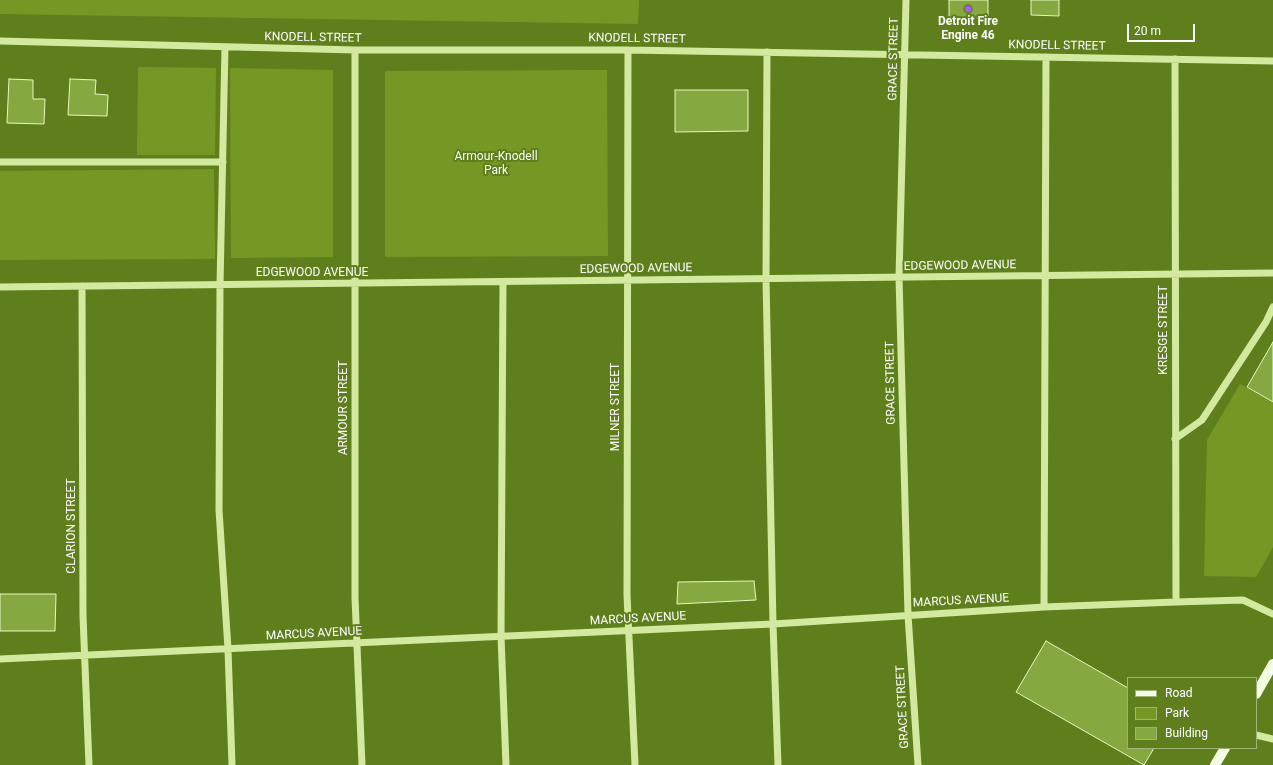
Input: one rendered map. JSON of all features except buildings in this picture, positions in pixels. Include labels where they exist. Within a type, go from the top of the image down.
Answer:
[{"type":"main road","points":[[1257,692],[1273,664]]},
{"type":"main road","points":[[1215,765],[1224,749]]},
{"type":"street","name":"GRACE STREET","points":[[906,0],[899,277],[908,615],[918,765]]},
{"type":"street","name":"KNODELL STREET","points":[[0,41],[355,50],[628,50],[1273,61]]},
{"type":"street","points":[[225,47],[220,285],[219,510],[228,649],[232,765]]},
{"type":"street","name":"ARMOUR STREET","points":[[355,50],[355,598],[362,765]]},
{"type":"street","name":"MILNER STREET","points":[[628,50],[627,595],[635,765]]},
{"type":"street","points":[[767,52],[766,279],[773,624],[778,765]]},
{"type":"street","points":[[1044,607],[1044,276],[1046,57]]},
{"type":"street","name":"KRESGE STREET","points":[[1175,59],[1176,602]]},
{"type":"street","points":[[0,162],[223,162]]},
{"type":"street","name":"EDGEWOOD AVENUE","points":[[0,287],[1273,273]]},
{"type":"street","points":[[503,282],[501,636],[506,765]]},
{"type":"street","name":"CLARION STREET","points":[[82,286],[83,616],[89,765]]},
{"type":"street","points":[[1175,439],[1202,420],[1266,322],[1273,307]]},
{"type":"street","name":"MARCUS AVENUE","points":[[0,659],[629,631],[773,624],[1044,607],[1176,602],[1243,600],[1273,614]]},
{"type":"street","points":[[1257,735],[1273,739]]},
{"type":"green space","points":[[0,0],[639,0],[638,24],[0,14]]},
{"type":"green space","points":[[138,67],[216,68],[215,155],[137,155]]},
{"type":"green space","points":[[230,68],[333,70],[333,257],[231,258]]},
{"type":"green space","name":"Armour-Knodell Park","points":[[607,70],[608,256],[385,257],[385,71]]},
{"type":"green space","points":[[214,169],[215,259],[0,260],[0,171]]},
{"type":"green space","points":[[1240,384],[1273,403],[1273,547],[1256,577],[1204,576],[1207,440]]},
{"type":"place","name":"Detroit Fire Engine 46","points":[[968,9]]}]
